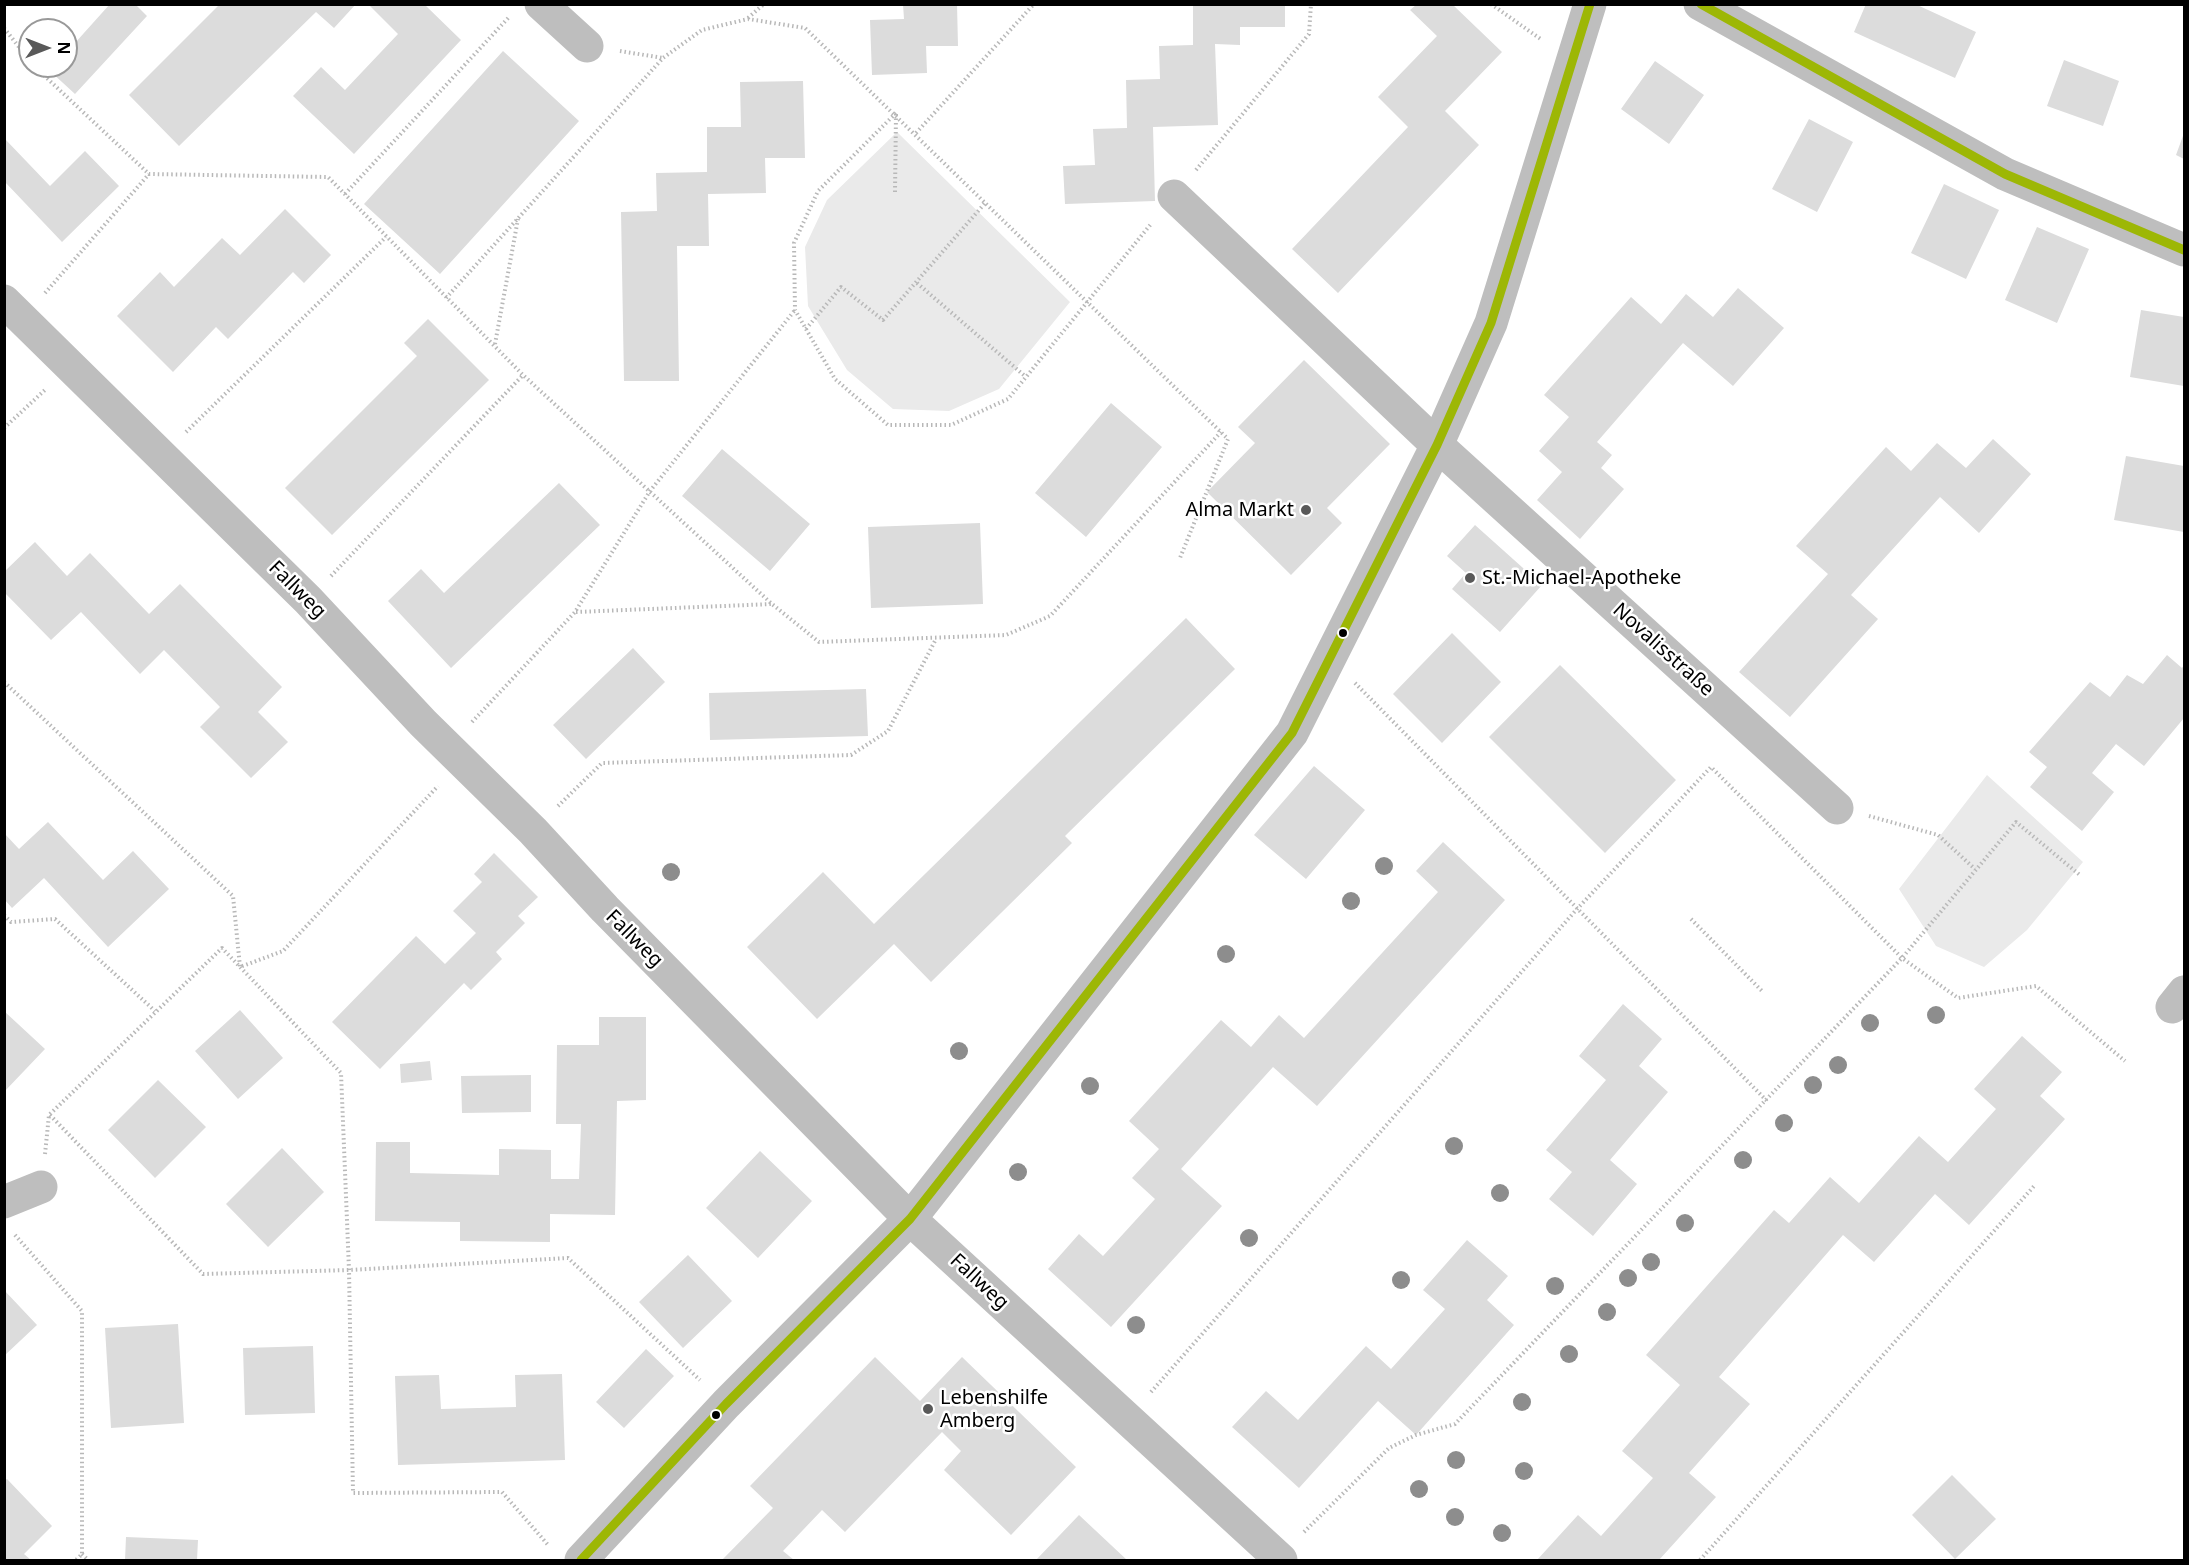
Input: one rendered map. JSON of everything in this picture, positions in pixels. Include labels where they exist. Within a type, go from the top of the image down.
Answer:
[{"type":"street","points":[[567,1556],[726,1404],[910,1219],[1292,733],[1437,445],[1491,323],[1590,4]]},
{"type":"street","points":[[1700,4],[2005,174],[2184,250]]},
{"type":"street","points":[[527,9],[587,46]]},
{"type":"street","name":"Novalisstraße","points":[[1174,196],[1437,445],[1837,808]]},
{"type":"street","name":"Fallweg","points":[[13,310],[308,600],[533,831],[604,909],[910,1219],[1279,1559]]},
{"type":"street","points":[[8,1217],[41,1187]]},
{"type":"path","points":[[748,19],[764,4]]},
{"type":"path","points":[[916,133],[1034,4]]},
{"type":"path","points":[[896,113],[818,191],[794,243],[795,310],[835,379],[888,425],[951,424],[1008,399],[1086,301],[1309,34],[1311,4]]},
{"type":"path","points":[[1491,4],[1572,60]]},
{"type":"path","points":[[345,194],[527,9]]},
{"type":"path","points":[[446,298],[663,58],[702,30],[748,19],[805,28],[896,113],[1228,439],[1180,558]]},
{"type":"path","points":[[4,28],[18,46]]},
{"type":"path","points":[[587,46],[663,58]]},
{"type":"path","points":[[47,78],[149,174],[328,177],[523,375],[772,604],[819,642],[1006,635],[1050,616],[1221,432]]},
{"type":"path","points":[[895,192],[896,113]]},
{"type":"path","points":[[13,310],[149,174]]},
{"type":"path","points":[[806,329],[841,286],[883,320],[986,202]]},
{"type":"path","points":[[494,345],[518,216]]},
{"type":"path","points":[[162,456],[386,237]]},
{"type":"path","points":[[917,283],[1026,377]]},
{"type":"path","points":[[240,967],[283,951],[456,753],[575,612],[650,491],[795,310]]},
{"type":"path","points":[[4,428],[69,367]]},
{"type":"path","points":[[308,600],[523,375]]},
{"type":"path","points":[[575,612],[772,604]]},
{"type":"path","points":[[533,831],[602,763],[850,754],[888,731],[936,639]]},
{"type":"path","points":[[1331,659],[1767,1101]]},
{"type":"path","points":[[4,682],[233,896],[240,967]]},
{"type":"path","points":[[1127,1419],[1577,909],[1711,767],[1902,958],[1959,998],[2036,986],[2125,1061]]},
{"type":"path","points":[[1837,808],[1938,835],[1975,869]]},
{"type":"path","points":[[1279,1559],[1389,1448],[1416,1435],[1455,1424],[1902,958],[2016,822],[2081,876]]},
{"type":"path","points":[[4,915],[11,922],[55,918],[155,1011]]},
{"type":"path","points":[[1690,919],[1763,992]]},
{"type":"path","points":[[41,1187],[49,1115],[222,948],[342,1073],[350,1270],[352,1493],[502,1492],[567,1556]]},
{"type":"path","points":[[49,1115],[203,1274],[350,1270],[568,1258],[726,1404]]},
{"type":"path","points":[[1700,1560],[2035,1185]]},
{"type":"path","points":[[8,1217],[82,1311],[82,1554],[88,1560]]},
{"type":"path","points":[[76,1560],[82,1554]]},
{"type":"shaded area","points":[[897,132],[1070,302],[999,389],[949,411],[893,409],[847,370],[808,306],[805,247],[827,200]]},
{"type":"shaded area","points":[[1987,775],[2083,862],[2027,930],[1984,967],[1936,946],[1899,889]]},
{"type":"building","points":[[110,4],[135,4],[147,16],[75,94],[58,78],[78,78],[78,40]]},
{"type":"building","points":[[220,4],[356,4],[334,28],[316,12],[179,146],[129,95]]},
{"type":"building","points":[[368,4],[424,4],[461,40],[354,154],[293,96],[321,67],[345,90],[398,34]]},
{"type":"building","points":[[903,4],[957,4],[958,46],[926,46],[927,73],[872,75],[870,20],[904,19]]},
{"type":"building","points":[[1193,4],[1285,4],[1285,27],[1240,27],[1240,45],[1215,44],[1218,125],[1153,127],[1155,201],[1065,204],[1063,166],[1095,165],[1093,129],[1127,128],[1126,80],[1160,79],[1159,46],[1193,45]]},
{"type":"building","points":[[1866,4],[1915,4],[1976,32],[1955,78],[1854,32]]},
{"type":"building","points":[[1416,5],[1453,5],[1502,52],[1445,111],[1479,145],[1338,293],[1292,249],[1408,127],[1378,97],[1437,36],[1410,10]]},
{"type":"building","points":[[503,51],[579,121],[440,274],[364,204]]},
{"type":"building","points":[[2064,60],[2119,81],[2103,126],[2047,106]]},
{"type":"building","points":[[1655,61],[1704,95],[1669,144],[1621,109]]},
{"type":"building","points":[[803,81],[805,158],[765,158],[766,193],[708,194],[709,246],[677,246],[679,381],[624,381],[621,212],[657,211],[656,173],[707,172],[707,127],[741,127],[740,82]]},
{"type":"building","points":[[1809,119],[1853,142],[1817,212],[1772,189]]},
{"type":"building","points":[[2184,133],[2184,159],[2176,155]]},
{"type":"building","points":[[5,139],[50,186],[85,151],[119,186],[62,242],[5,182]]},
{"type":"building","points":[[1944,184],[1999,210],[1966,279],[1911,253]]},
{"type":"building","points":[[285,209],[331,255],[304,283],[293,272],[228,339],[216,327],[173,372],[117,316],[160,272],[174,287],[222,238],[240,255]]},
{"type":"building","points":[[2037,227],[2089,249],[2057,323],[2005,300]]},
{"type":"building","points":[[1738,288],[1784,328],[1733,386],[1683,343],[1597,442],[1612,455],[1601,468],[1624,489],[1580,539],[1537,500],[1562,472],[1539,451],[1569,417],[1544,395],[1631,297],[1661,324],[1686,294],[1713,317]]},
{"type":"building","points":[[2141,310],[2184,317],[2184,386],[2130,377]]},
{"type":"building","points":[[428,319],[489,380],[332,535],[285,488],[417,356],[404,343]]},
{"type":"building","points":[[1304,360],[1390,444],[1327,508],[1342,523],[1291,575],[1207,492],[1255,443],[1238,427]]},
{"type":"building","points":[[1111,403],[1162,447],[1086,537],[1035,493]]},
{"type":"building","points":[[1993,439],[2031,474],[1979,533],[1940,497],[1851,595],[1878,619],[1790,717],[1739,672],[1828,574],[1796,546],[1886,447],[1911,471],[1937,443],[1966,468]]},
{"type":"building","points":[[722,449],[810,524],[770,571],[682,496]]},
{"type":"building","points":[[2126,456],[2184,466],[2184,532],[2114,520]]},
{"type":"building","points":[[559,483],[600,525],[451,668],[388,601],[421,569],[444,593]]},
{"type":"building","points":[[980,523],[983,604],[871,608],[868,527]]},
{"type":"building","points":[[1475,525],[1542,585],[1500,632],[1452,589],[1466,573],[1447,556]]},
{"type":"building","points":[[35,542],[67,576],[90,553],[149,614],[180,584],[282,687],[258,712],[288,742],[251,778],[200,727],[220,707],[164,650],[140,674],[81,612],[51,640],[4,592],[4,572]]},
{"type":"building","points":[[1186,618],[1235,669],[1065,836],[1072,843],[931,982],[894,944],[817,1019],[747,947],[823,872],[874,924]]},
{"type":"building","points":[[1452,633],[1501,682],[1442,743],[1393,694]]},
{"type":"building","points":[[633,648],[665,682],[586,759],[553,725]]},
{"type":"building","points":[[2167,655],[2182,668],[2184,665],[2184,718],[2144,766],[2116,744],[2092,773],[2114,792],[2082,831],[2030,787],[2047,767],[2029,752],[2090,682],[2110,697],[2127,675],[2143,684]]},
{"type":"building","points":[[1560,665],[1676,780],[1605,853],[1489,737]]},
{"type":"building","points":[[866,689],[868,736],[710,740],[709,693]]},
{"type":"building","points":[[1314,766],[1365,810],[1306,879],[1254,835]]},
{"type":"building","points":[[48,822],[103,880],[133,851],[169,889],[108,947],[44,878],[12,908],[4,899],[4,833],[19,849]]},
{"type":"building","points":[[1443,842],[1505,900],[1317,1106],[1273,1067],[1181,1169],[1222,1206],[1111,1327],[1048,1269],[1079,1234],[1103,1256],[1155,1199],[1132,1178],[1159,1149],[1129,1121],[1221,1020],[1251,1047],[1279,1015],[1304,1038],[1438,892],[1416,871]]},
{"type":"building","points":[[494,853],[538,897],[518,916],[525,923],[496,952],[502,959],[471,990],[464,983],[380,1069],[332,1022],[416,936],[445,964],[476,933],[453,911],[482,882],[474,874]]},
{"type":"building","points":[[1623,1004],[1662,1039],[1639,1066],[1668,1092],[1610,1160],[1637,1184],[1593,1236],[1549,1199],[1572,1172],[1546,1150],[1606,1080],[1579,1056]]},
{"type":"building","points":[[240,1010],[283,1058],[238,1099],[195,1051]]},
{"type":"building","points":[[4,1011],[45,1049],[4,1092]]},
{"type":"building","points":[[599,1017],[646,1017],[646,1100],[617,1101],[615,1215],[550,1214],[550,1242],[460,1241],[460,1222],[375,1221],[376,1142],[410,1142],[410,1173],[499,1175],[499,1149],[551,1150],[551,1179],[579,1179],[581,1124],[556,1124],[557,1045],[599,1045]]},
{"type":"building","points":[[2022,1036],[2062,1072],[2040,1096],[2065,1119],[1969,1225],[1935,1194],[1874,1262],[1843,1235],[1719,1377],[1750,1404],[1689,1473],[1716,1497],[1659,1560],[1537,1560],[1578,1515],[1601,1536],[1653,1478],[1622,1451],[1680,1385],[1646,1355],[1774,1210],[1789,1223],[1830,1177],[1859,1203],[1919,1136],[1948,1162],[1996,1109],[1974,1089]]},
{"type":"building","points":[[430,1061],[432,1080],[401,1083],[400,1064]]},
{"type":"building","points":[[531,1075],[531,1112],[462,1113],[461,1076]]},
{"type":"building","points":[[158,1080],[206,1127],[155,1178],[108,1130]]},
{"type":"building","points":[[282,1148],[324,1192],[268,1247],[226,1204]]},
{"type":"building","points":[[760,1151],[812,1201],[758,1258],[706,1208]]},
{"type":"building","points":[[1467,1240],[1508,1276],[1487,1300],[1514,1325],[1416,1435],[1378,1401],[1299,1488],[1232,1427],[1266,1391],[1298,1420],[1366,1346],[1391,1369],[1445,1309],[1423,1290]]},
{"type":"building","points":[[688,1255],[732,1301],[683,1348],[639,1302]]},
{"type":"building","points":[[4,1290],[37,1325],[4,1356]]},
{"type":"building","points":[[178,1324],[184,1423],[111,1428],[105,1328]]},
{"type":"building","points":[[313,1346],[315,1413],[245,1415],[243,1348]]},
{"type":"building","points":[[646,1349],[674,1376],[624,1428],[596,1402]]},
{"type":"building","points":[[875,1357],[920,1401],[962,1357],[1076,1467],[1011,1535],[944,1470],[961,1451],[942,1432],[845,1532],[822,1510],[783,1551],[794,1560],[722,1560],[773,1508],[750,1486]]},
{"type":"building","points":[[562,1374],[565,1460],[398,1465],[395,1376],[439,1375],[441,1409],[516,1407],[515,1375]]},
{"type":"building","points":[[1952,1475],[1996,1519],[1955,1559],[1912,1515]]},
{"type":"building","points":[[7,1479],[52,1526],[24,1554],[31,1560],[4,1560],[4,1481]]},
{"type":"building","points":[[1079,1515],[1127,1560],[1036,1560]]},
{"type":"building","points":[[126,1537],[198,1540],[197,1560],[125,1560]]},
{"type":"transit line","points":[[581,1560],[726,1404],[910,1219],[1292,733],[1437,445],[1491,323],[1590,4]]},
{"type":"transit line","points":[[1701,4],[2005,174],[2184,250]]},
{"type":"place","name":"Alma Markt","points":[[1306,510]]},
{"type":"place","name":"St.-Michael-Apotheke","points":[[1470,578]]},
{"type":"place","name":"Lebenshilfe Amberg","points":[[928,1409]]}]
